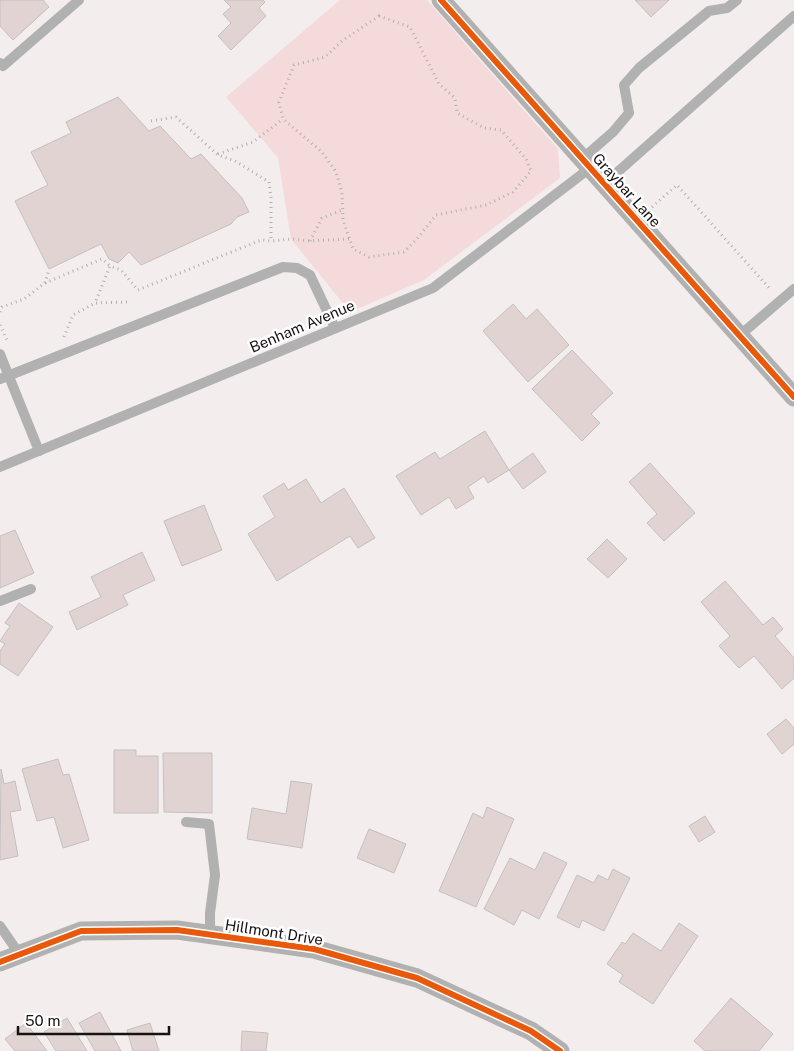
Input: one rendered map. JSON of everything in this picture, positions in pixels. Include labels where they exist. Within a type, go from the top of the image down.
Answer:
[{"type":"street","name":"Graybar Lane","points":[[440,0],[794,397]]},
{"type":"street","name":"Hillmont Drive","points":[[0,962],[81,931],[177,930],[314,949],[417,978],[531,1031],[560,1051]]},
{"type":"lane","points":[[0,63],[3,66],[79,0]]},
{"type":"lane","name":"Benham Avenue","points":[[0,467],[433,288],[586,163],[629,113],[624,85],[639,68],[710,11],[727,8],[737,0]]},
{"type":"lane","points":[[604,184],[794,16]]},
{"type":"lane","points":[[4,377],[284,266],[297,268],[310,275],[335,328]]},
{"type":"lane","points":[[740,336],[794,289]]},
{"type":"lane","points":[[0,354],[4,377],[38,451]]},
{"type":"lane","points":[[0,601],[30,589]]},
{"type":"lane","points":[[186,822],[209,824],[215,875],[210,913],[210,934]]},
{"type":"lane","points":[[0,926],[20,954]]},
{"type":"path","points":[[379,16],[410,27],[439,84],[455,98],[457,114],[484,128],[501,130],[526,159],[532,171],[513,192],[486,205],[436,214],[417,239],[404,252],[369,257],[353,248],[343,220],[342,210],[342,194],[336,172],[322,152],[283,119],[278,102],[294,65],[325,57],[342,41],[379,16]]},
{"type":"path","points":[[151,121],[176,117],[218,154],[235,161],[268,182],[271,198],[271,241]]},
{"type":"path","points":[[218,154],[253,142],[283,119]]},
{"type":"path","points":[[652,207],[677,185],[775,294]]},
{"type":"path","points":[[310,241],[322,218],[342,210]]},
{"type":"path","points":[[0,312],[2,307],[24,300],[45,283],[102,259],[110,266],[121,270],[138,290],[261,240],[291,239],[310,241],[350,239]]},
{"type":"path","points":[[95,303],[110,266]]},
{"type":"path","points":[[45,283],[48,269]]},
{"type":"path","points":[[63,339],[73,315],[95,303],[127,302]]},
{"type":"shaded area","points":[[340,0],[427,0],[558,149],[560,178],[424,280],[350,312],[291,239],[278,158],[226,97]]},
{"type":"building","points":[[0,0],[43,0],[49,7],[13,40],[0,26]]},
{"type":"building","points":[[224,0],[263,0],[265,2],[259,8],[266,16],[231,50],[218,36],[231,23],[223,14],[231,7]]},
{"type":"building","points":[[635,0],[669,0],[651,17]]},
{"type":"building","points":[[118,97],[149,131],[160,126],[191,159],[201,154],[242,198],[249,212],[237,217],[231,224],[141,265],[129,252],[118,263],[109,259],[101,244],[49,269],[15,201],[48,185],[31,152],[71,133],[66,122]]},
{"type":"building","points":[[513,304],[526,319],[537,309],[569,345],[528,382],[483,331]]},
{"type":"building","points":[[572,350],[613,393],[591,414],[600,423],[582,441],[532,389]]},
{"type":"building","points":[[485,431],[509,470],[488,483],[484,476],[468,487],[474,498],[456,509],[449,497],[421,515],[396,476],[435,452],[440,459]]},
{"type":"building","points":[[533,453],[546,472],[523,489],[509,470]]},
{"type":"building","points":[[650,463],[695,513],[664,541],[647,523],[657,514],[629,482]]},
{"type":"building","points":[[306,479],[321,503],[344,488],[375,538],[358,548],[350,536],[277,581],[248,534],[275,517],[263,496],[284,483],[288,490]]},
{"type":"building","points":[[204,505],[222,550],[182,566],[164,521]]},
{"type":"building","points":[[15,530],[34,573],[0,588],[0,536]]},
{"type":"building","points":[[607,539],[627,559],[608,578],[587,559]]},
{"type":"building","points":[[142,552],[155,580],[123,595],[128,605],[77,630],[69,612],[101,597],[91,577]]},
{"type":"building","points":[[725,581],[763,625],[773,617],[783,629],[775,636],[794,658],[794,678],[782,689],[754,656],[739,668],[719,646],[730,636],[701,602]]},
{"type":"building","points":[[19,603],[53,627],[18,676],[0,664],[0,651],[5,644],[0,641],[10,626],[5,623]]},
{"type":"building","points":[[786,719],[794,728],[794,744],[782,754],[767,734]]},
{"type":"building","points":[[114,750],[136,750],[136,756],[158,756],[158,813],[114,813]]},
{"type":"building","points":[[163,753],[212,753],[212,813],[164,812]]},
{"type":"building","points":[[58,759],[63,775],[69,774],[89,840],[63,848],[54,817],[37,821],[22,769]]},
{"type":"building","points":[[1,769],[4,784],[15,781],[21,810],[10,812],[18,856],[0,860]]},
{"type":"building","points":[[291,781],[312,784],[302,848],[247,839],[252,808],[286,814]]},
{"type":"building","points":[[487,807],[514,819],[476,907],[439,891],[473,813],[483,818]]},
{"type":"building","points":[[705,816],[715,832],[699,842],[689,826]]},
{"type":"building","points":[[369,829],[406,844],[394,873],[357,858]]},
{"type":"building","points":[[544,852],[567,863],[539,919],[522,910],[514,925],[484,909],[510,858],[535,870]]},
{"type":"building","points":[[613,869],[630,878],[604,931],[582,920],[579,928],[557,917],[577,875],[594,883],[598,875],[608,880]]},
{"type":"building","points":[[679,923],[698,936],[653,1004],[619,982],[623,975],[607,964],[622,942],[625,944],[633,933],[661,951]]},
{"type":"building","points":[[731,998],[773,1034],[759,1051],[705,1051],[694,1041]]},
{"type":"building","points":[[100,1012],[121,1051],[95,1051],[79,1023]]},
{"type":"building","points":[[67,1018],[87,1051],[56,1051],[44,1032]]},
{"type":"building","points":[[26,1023],[47,1051],[15,1051],[5,1039]]},
{"type":"building","points":[[150,1023],[159,1051],[133,1051],[127,1030]]},
{"type":"building","points":[[242,1031],[268,1033],[266,1051],[241,1051]]},
{"type":"cycle path","points":[[441,0],[794,397]]},
{"type":"cycle path","points":[[0,962],[81,931],[177,930],[314,949],[417,978],[531,1031],[560,1051]]}]
